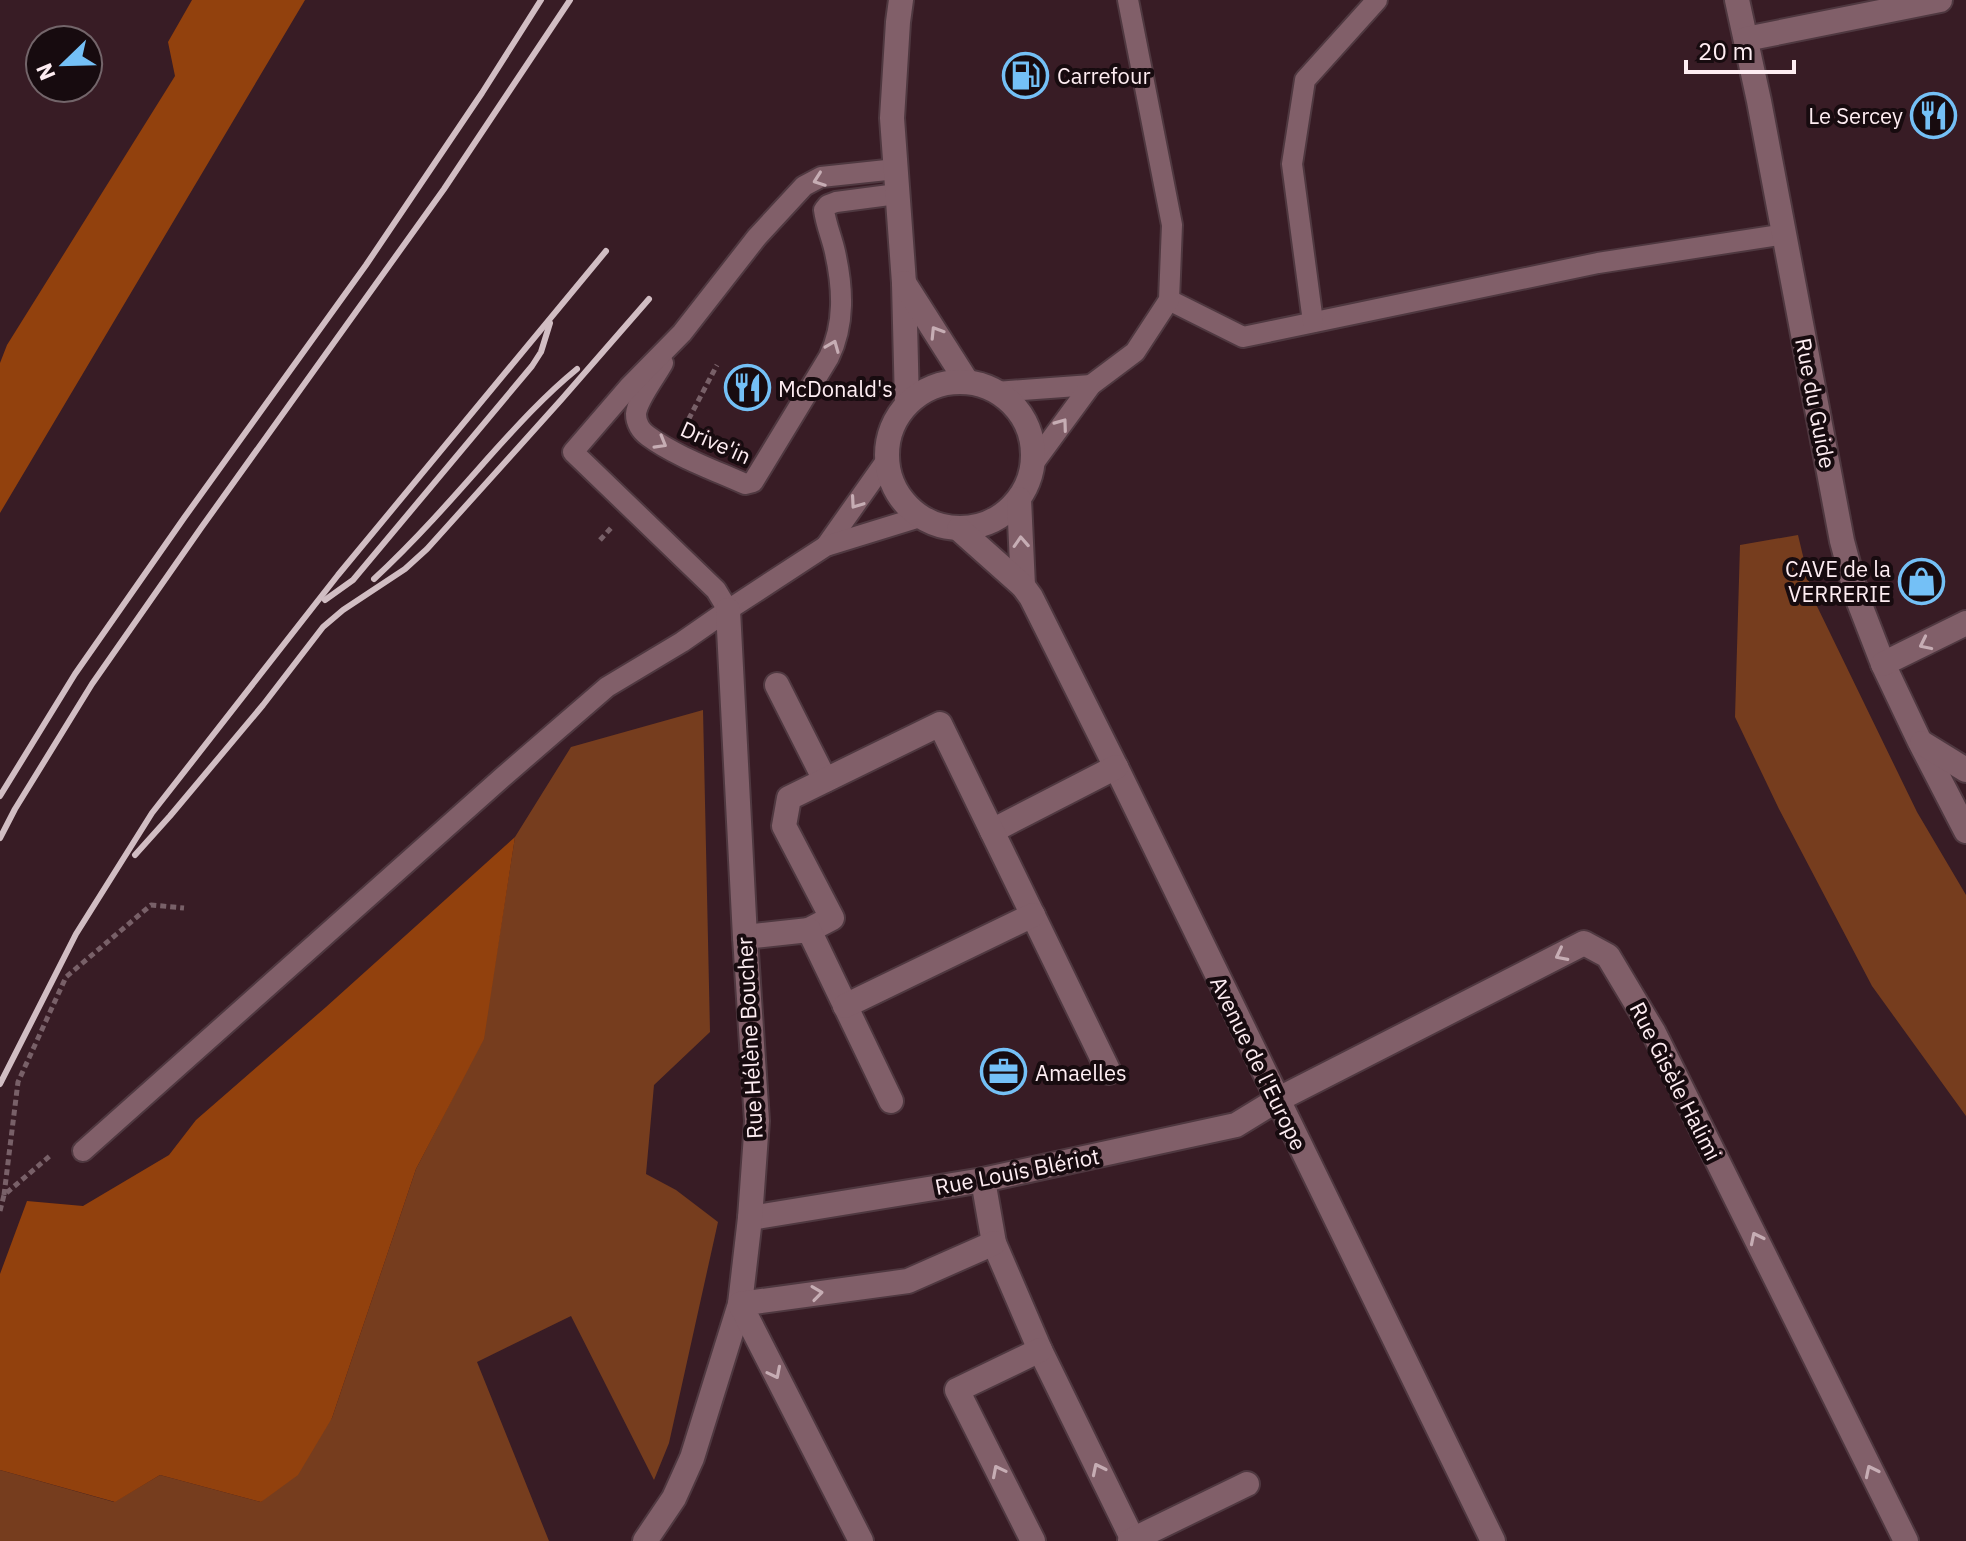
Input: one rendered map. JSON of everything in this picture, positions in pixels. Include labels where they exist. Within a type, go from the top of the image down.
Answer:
[{"type":"street","points":[[901,0],[892,118],[904,283],[907,404]]},
{"type":"street","name":"Rue du Guide","points":[[1737,0],[1785,234],[1842,541],[1857,597],[1883,664],[1966,831]]},
{"type":"street","points":[[1746,39],[1940,0]]},
{"type":"street","points":[[904,283],[967,382]]},
{"type":"street","points":[[967,382],[996,392],[1013,405],[1025,423],[1032,443],[1033,464],[1019,499],[993,521],[976,527],[959,529],[939,526],[920,517],[903,502],[892,483],[886,461],[888,440],[895,421],[907,404],[925,391],[946,383],[967,382]]},
{"type":"street","name":"Avenue de l'Europe","points":[[1019,499],[1023,586]]},
{"type":"street","name":"Avenue de l'Europe","points":[[959,529],[1023,586],[1031,597],[1493,1541]]},
{"type":"street","name":"Rue Hélène Boucher","points":[[645,1541],[674,1498],[692,1458],[740,1304],[750,1218],[757,1121],[728,610]]},
{"type":"street","points":[[1883,664],[1966,623]]},
{"type":"street","points":[[777,685],[825,780]]},
{"type":"street","points":[[745,937],[809,930],[832,918],[784,826],[789,798],[940,724],[1109,1072]]},
{"type":"street","points":[[1920,742],[1966,770]]},
{"type":"street","points":[[992,831],[1116,767]]},
{"type":"street","points":[[845,1006],[1033,915]]},
{"type":"street","points":[[809,930],[891,1101]]},
{"type":"street","name":"Rue Gisèle Halimi","points":[[1277,1100],[1584,943],[1608,956],[1654,1033],[1906,1541]]},
{"type":"street","name":"Rue Louis Blériot","points":[[750,1218],[983,1180],[1236,1125],[1277,1100]]},
{"type":"street","points":[[983,1180],[994,1243],[1040,1350],[1131,1540],[1247,1484]]},
{"type":"street","points":[[861,1541],[740,1304],[908,1281],[994,1243]]},
{"type":"street","points":[[1033,1541],[957,1390],[1040,1350]]},
{"type":"lane","points":[[1033,464],[1091,385],[1135,352],[1169,300],[1172,225],[1128,0]]},
{"type":"lane","points":[[1313,322],[1292,164],[1305,80],[1377,0]]},
{"type":"lane","points":[[728,610],[716,590],[573,452],[629,387],[682,333],[757,237],[804,186],[821,177],[896,169]]},
{"type":"lane","name":"Drive'in","points":[[682,333],[641,400],[636,413],[640,427],[648,436],[677,453],[745,484],[753,482],[837,340],[841,315],[840,285],[835,250],[824,210],[836,202],[897,194]]},
{"type":"lane","points":[[1169,300],[1243,337],[1598,263],[1785,234]]},
{"type":"lane","points":[[996,392],[1091,385]]},
{"type":"lane","points":[[826,546],[886,461]]},
{"type":"lane","points":[[83,1151],[607,687],[682,642],[826,546],[920,517]]},
{"type":"path","points":[[600,540],[607,533]]},
{"type":"path","points":[[0,1211],[18,1082],[66,977],[151,905],[184,908]]},
{"type":"path","points":[[4,1195],[51,1155]]},
{"type":"shaded area","points":[[192,0],[305,0],[0,513],[0,363],[7,345],[175,76],[168,42]]},
{"type":"shaded area","points":[[1798,535],[1813,598],[1917,812],[1966,895],[1966,1116],[1872,986],[1779,809],[1735,717],[1740,545]]},
{"type":"shaded area","points":[[703,710],[710,1032],[654,1085],[646,1174],[676,1190],[718,1222],[669,1443],[654,1480],[571,1316],[477,1362],[549,1541],[0,1541],[0,1470],[114,1502],[160,1475],[261,1502],[332,1418],[416,1169],[483,1039],[515,837],[571,747]]},
{"type":"shaded area","points":[[515,837],[484,1039],[416,1169],[332,1418],[298,1475],[261,1502],[160,1475],[115,1502],[0,1470],[0,1274],[27,1201],[83,1206],[169,1155],[196,1120]]},
{"type":"railway","points":[[0,796],[75,674],[366,265],[541,0]]},
{"type":"railway","points":[[0,838],[92,684],[444,189],[570,0]]},
{"type":"railway","points":[[0,1084],[76,934],[152,813],[338,575],[606,251]]},
{"type":"railway","points":[[135,855],[263,705],[323,627],[405,569],[427,549],[649,299]]},
{"type":"railway","points":[[325,600],[353,580],[532,366],[541,352],[550,323]]},
{"type":"railway","points":[[374,579],[433,520],[499,445],[577,369]]},
{"type":"place","name":"Carrefour","points":[[1026,75]]},
{"type":"place","name":"Le Sercey","points":[[1934,115]]},
{"type":"place","name":"McDonald's","points":[[747,388]]},
{"type":"place","name":"CAVE de la VERRERIE","points":[[1922,581]]},
{"type":"place","name":"Amaelles","points":[[1004,1072]]}]
